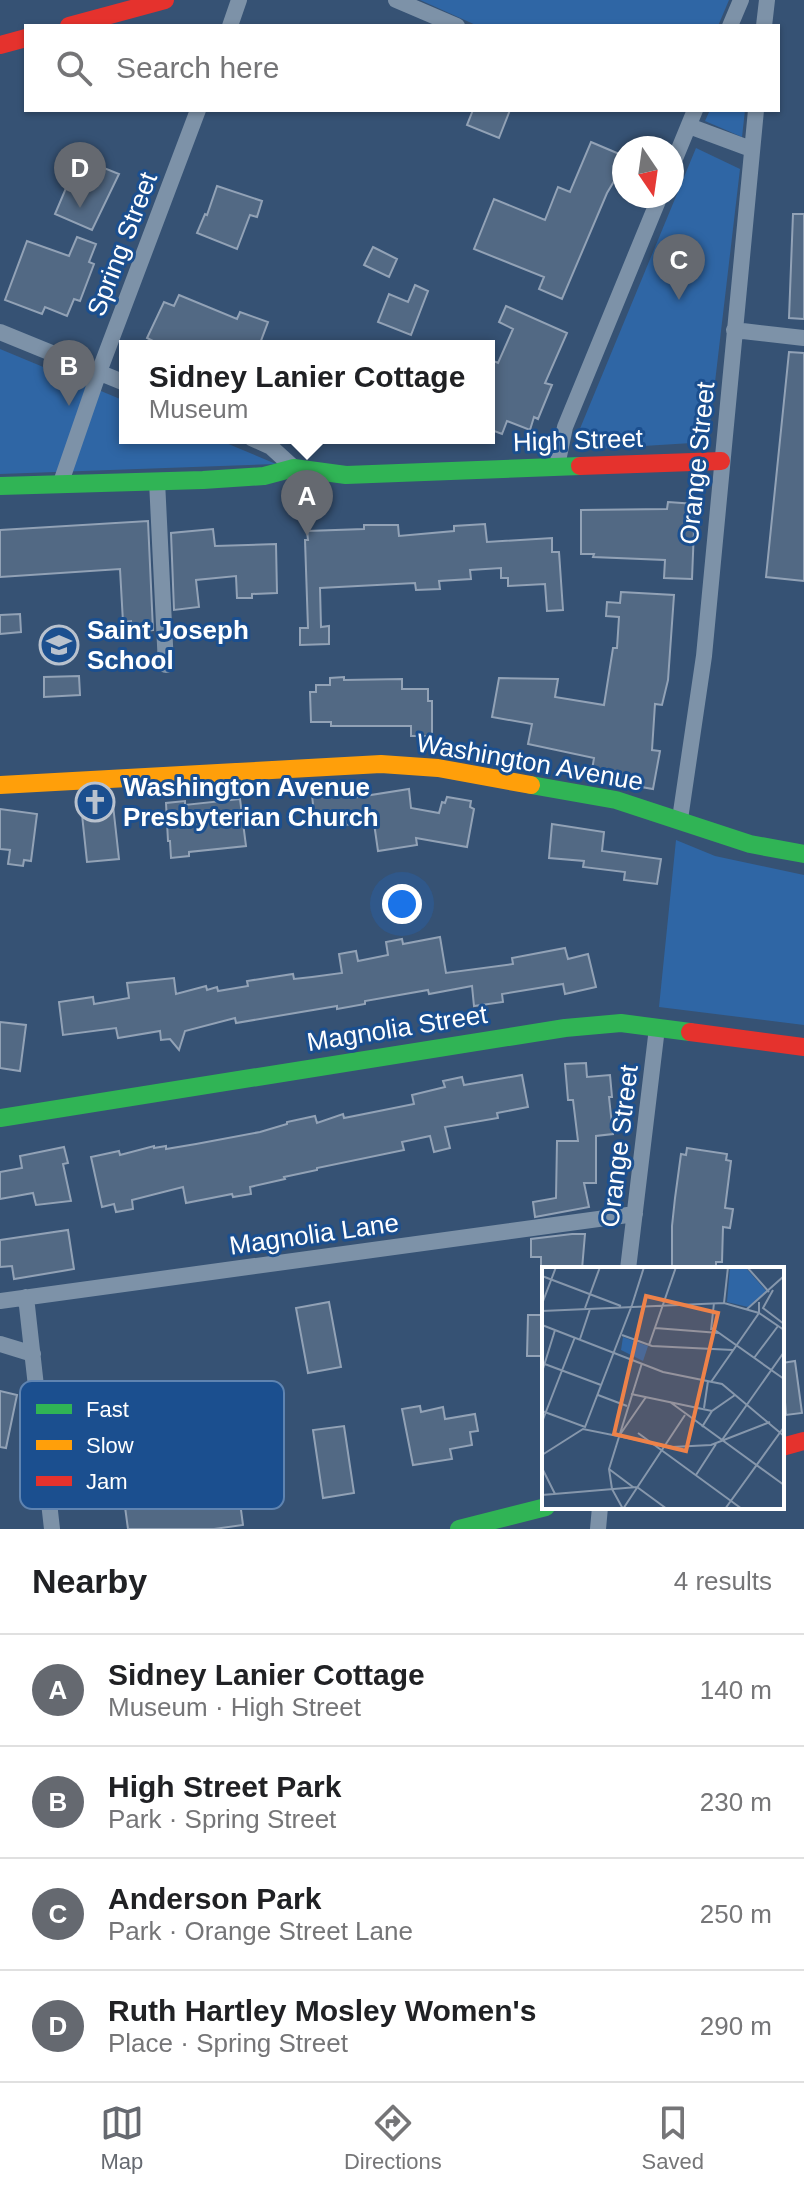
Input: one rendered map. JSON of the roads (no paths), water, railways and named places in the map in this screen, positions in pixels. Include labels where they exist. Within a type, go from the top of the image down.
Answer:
[{"type":"street","points":[[76,24],[165,0]]},
{"type":"street","points":[[231,24],[239,0]]},
{"type":"street","points":[[396,0],[452,24]]},
{"type":"street","points":[[731,24],[741,0]]},
{"type":"street","points":[[764,24],[767,0]]},
{"type":"street","points":[[0,45],[24,39]]},
{"type":"street","name":"Spring Street","points":[[60,485],[99,372],[197,112]]},
{"type":"street","name":"Orange Street","points":[[680,819],[704,656],[756,112]]},
{"type":"street","points":[[684,137],[692,118],[751,149]]},
{"type":"street","points":[[557,466],[565,427],[655,208]]},
{"type":"street","points":[[734,330],[804,338]]},
{"type":"street","points":[[0,332],[119,380]]},
{"type":"street","points":[[264,444],[294,468]]},
{"type":"street","name":"High Street","points":[[0,486],[264,476],[294,468],[346,475],[721,461]]},
{"type":"street","points":[[157,481],[166,665]]},
{"type":"street","name":"Washington Avenue","points":[[0,785],[381,764],[438,768],[601,797],[680,819],[750,844],[804,854]]},
{"type":"street","name":"Magnolia Street","points":[[0,1118],[565,1028],[621,1023],[804,1047]]},
{"type":"street","name":"Orange Street","points":[[628,1267],[657,1028]]},
{"type":"street","name":"Magnolia Lane","points":[[0,1301],[635,1214]]},
{"type":"street","points":[[26,1297],[36,1381]]},
{"type":"street","points":[[0,1344],[33,1354]]},
{"type":"street","points":[[784,1446],[804,1441]]},
{"type":"street","points":[[459,1529],[542,1508]]},
{"type":"street","points":[[50,1509],[52,1529]]},
{"type":"street","points":[[598,1529],[600,1509]]},
{"type":"place","name":"Ruth Hartley Mosley Women's","points":[[80,208]]},
{"type":"place","name":"Anderson Park","points":[[679,300]]},
{"type":"place","name":"High Street Park","points":[[69,406]]},
{"type":"place","name":"Sidney Lanier Cottage","points":[[307,536]]},
{"type":"place","name":"Saint Joseph School","points":[[59,645]]},
{"type":"place","name":"Washington Avenue Presbyterian Church","points":[[95,802]]}]
